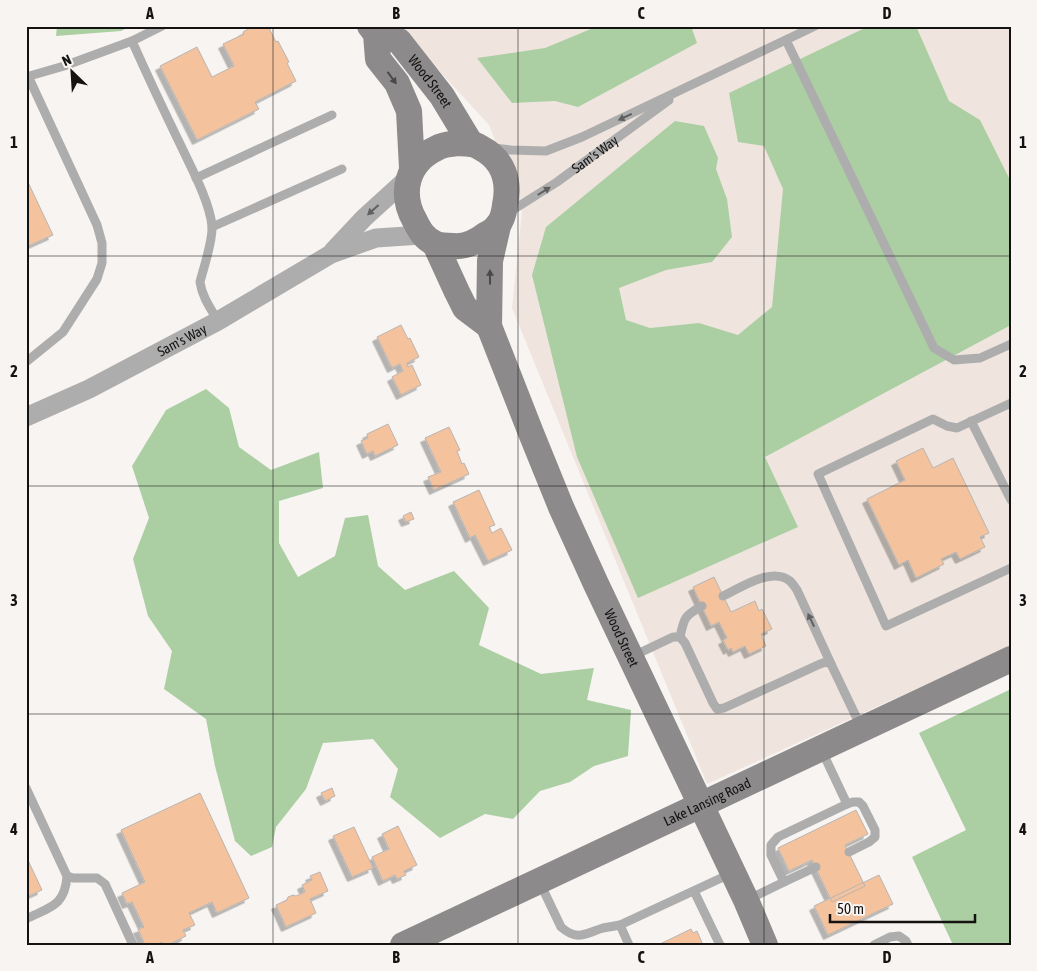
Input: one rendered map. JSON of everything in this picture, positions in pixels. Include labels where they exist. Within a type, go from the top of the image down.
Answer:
[{"type":"street","name":"Wood Street","points":[[373,30],[400,41],[442,96],[473,145]]},
{"type":"street","name":"Wood Street","points":[[373,30],[378,59],[397,83],[409,111],[411,172]]},
{"type":"street","points":[[429,240],[456,246],[477,242],[500,221],[508,193],[504,173],[498,161],[490,152],[473,145],[454,144],[437,147],[426,154],[411,172],[406,189],[408,204],[413,218],[429,240],[465,308],[489,326]]},
{"type":"street","name":"Sam's Way","points":[[331,254],[364,218],[411,172]]},
{"type":"street","name":"Wood Street","points":[[500,221],[490,261],[489,326],[553,488],[630,657],[746,900],[762,944]]},
{"type":"street","name":"Sam's Way","points":[[26,417],[89,388],[218,321],[331,254],[376,238],[429,240]]},
{"type":"street","name":"Lake Lansing Road","points":[[403,945],[1011,659]]},
{"type":"lane","points":[[26,362],[63,332],[97,279],[102,263],[102,243],[97,226],[27,76],[64,66],[132,41],[162,26]]},
{"type":"lane","name":"Sam's Way","points":[[473,145],[511,150],[546,150],[582,137],[815,26]]},
{"type":"lane","points":[[786,40],[934,348],[954,360],[980,358],[1011,344]]},
{"type":"lane","points":[[132,41],[196,178],[210,213],[211,238],[200,282],[205,298],[218,321]]},
{"type":"lane","name":"Sam's Way","points":[[500,221],[557,182],[685,88]]},
{"type":"lane","points":[[196,178],[332,115]]},
{"type":"lane","points":[[212,228],[342,169]]},
{"type":"lane","points":[[1011,402],[957,428],[947,426],[933,419],[818,474],[886,626],[1011,568]]},
{"type":"lane","points":[[972,421],[1011,500]]},
{"type":"lane","points":[[723,596],[760,578],[780,576],[789,580],[797,590],[862,729]]},
{"type":"lane","points":[[680,637],[683,620],[690,612],[702,606]]},
{"type":"lane","points":[[630,657],[672,637],[680,637],[685,642],[717,709],[724,708],[820,664],[826,662],[831,664]]},
{"type":"lane","points":[[821,749],[847,804]]},
{"type":"lane","points":[[26,788],[67,876],[62,899],[55,905],[26,919]]},
{"type":"lane","points":[[784,882],[771,855],[771,845],[778,837],[847,804],[858,802],[863,806],[875,830],[875,837],[848,852]]},
{"type":"lane","points":[[746,900],[816,868]]},
{"type":"lane","points":[[539,880],[561,927],[577,936],[620,925],[732,873]]},
{"type":"lane","points":[[67,876],[73,878],[97,878],[105,884],[134,945]]},
{"type":"lane","points":[[694,891],[720,945]]},
{"type":"lane","points":[[620,925],[629,945]]},
{"type":"lane","points":[[874,945],[899,936],[908,945]]},
{"type":"shaded area","points":[[398,26],[1011,26],[1011,646],[707,784],[512,308],[522,211],[489,125]]},
{"type":"green space","points":[[57,26],[131,26],[121,31],[56,36]]},
{"type":"green space","points":[[598,26],[691,26],[697,43],[578,107],[555,101],[512,103],[477,58],[545,48]]},
{"type":"green space","points":[[869,26],[916,26],[949,101],[980,120],[1011,182],[1011,325],[765,457],[798,527],[638,598],[577,457],[532,275],[546,227],[675,121],[704,126],[718,158],[716,169],[727,199],[732,237],[712,262],[666,270],[619,288],[626,320],[650,328],[699,323],[738,335],[772,307],[783,189],[764,146],[738,142],[729,93]]},
{"type":"green space","points":[[206,389],[229,408],[239,447],[271,470],[319,452],[323,488],[279,501],[279,543],[298,577],[335,556],[345,518],[368,515],[378,566],[405,590],[454,571],[489,608],[479,645],[541,674],[594,668],[587,700],[631,710],[628,756],[594,766],[570,782],[540,791],[513,819],[485,814],[440,838],[390,797],[398,769],[373,739],[323,743],[306,789],[276,827],[272,847],[251,856],[235,841],[215,766],[206,719],[164,689],[172,651],[148,616],[133,559],[149,518],[132,466],[166,410]]},
{"type":"green space","points":[[1011,689],[1011,945],[953,945],[912,857],[966,830],[919,733]]},
{"type":"building","points":[[253,26],[268,26],[289,62],[287,63],[296,81],[255,102],[259,109],[197,140],[160,66],[197,47],[212,77],[234,66],[223,44],[244,34],[243,32]]},
{"type":"building","points":[[26,178],[53,235],[26,247]]},
{"type":"building","points":[[401,325],[419,357],[407,363],[408,367],[412,365],[421,385],[401,395],[392,377],[403,371],[400,364],[392,368],[377,337]]},
{"type":"building","points":[[388,424],[398,445],[375,456],[373,451],[367,454],[361,441],[368,438],[367,434]]},
{"type":"building","points":[[449,427],[460,450],[457,451],[462,464],[464,463],[469,474],[434,490],[428,477],[441,472],[425,438]]},
{"type":"building","points":[[923,448],[933,468],[953,458],[989,533],[980,537],[985,547],[960,559],[956,552],[941,559],[944,564],[916,578],[908,560],[899,565],[867,499],[905,480],[896,461]]},
{"type":"building","points":[[479,490],[495,525],[489,527],[492,533],[501,528],[512,550],[488,561],[475,535],[470,538],[453,502]]},
{"type":"building","points":[[411,512],[414,519],[406,522],[403,516]]},
{"type":"building","points":[[714,577],[731,612],[755,601],[759,611],[762,609],[772,629],[761,634],[766,646],[749,654],[745,646],[733,652],[731,648],[728,650],[723,640],[727,638],[719,622],[711,626],[693,587]]},
{"type":"building","points":[[332,788],[335,796],[325,801],[321,793]]},
{"type":"building","points":[[200,793],[249,898],[217,913],[212,902],[189,913],[195,925],[183,930],[186,936],[168,945],[163,945],[162,942],[157,945],[145,945],[138,929],[144,927],[132,902],[127,904],[122,893],[145,882],[121,830]]},
{"type":"building","points":[[856,810],[868,834],[845,845],[865,886],[832,902],[812,860],[789,871],[778,848]]},
{"type":"building","points":[[398,826],[417,865],[404,871],[406,875],[397,879],[395,875],[383,881],[372,857],[389,849],[382,834]]},
{"type":"building","points":[[354,827],[373,868],[352,877],[333,836]]},
{"type":"building","points":[[26,856],[42,890],[26,897]]},
{"type":"building","points":[[320,872],[328,891],[310,899],[316,913],[286,927],[276,905],[287,900],[288,897],[305,892],[302,885],[312,880],[310,876]]},
{"type":"building","points":[[879,875],[893,904],[828,935],[814,906]]},
{"type":"building","points":[[691,929],[693,933],[697,931],[703,945],[658,945]]}]
